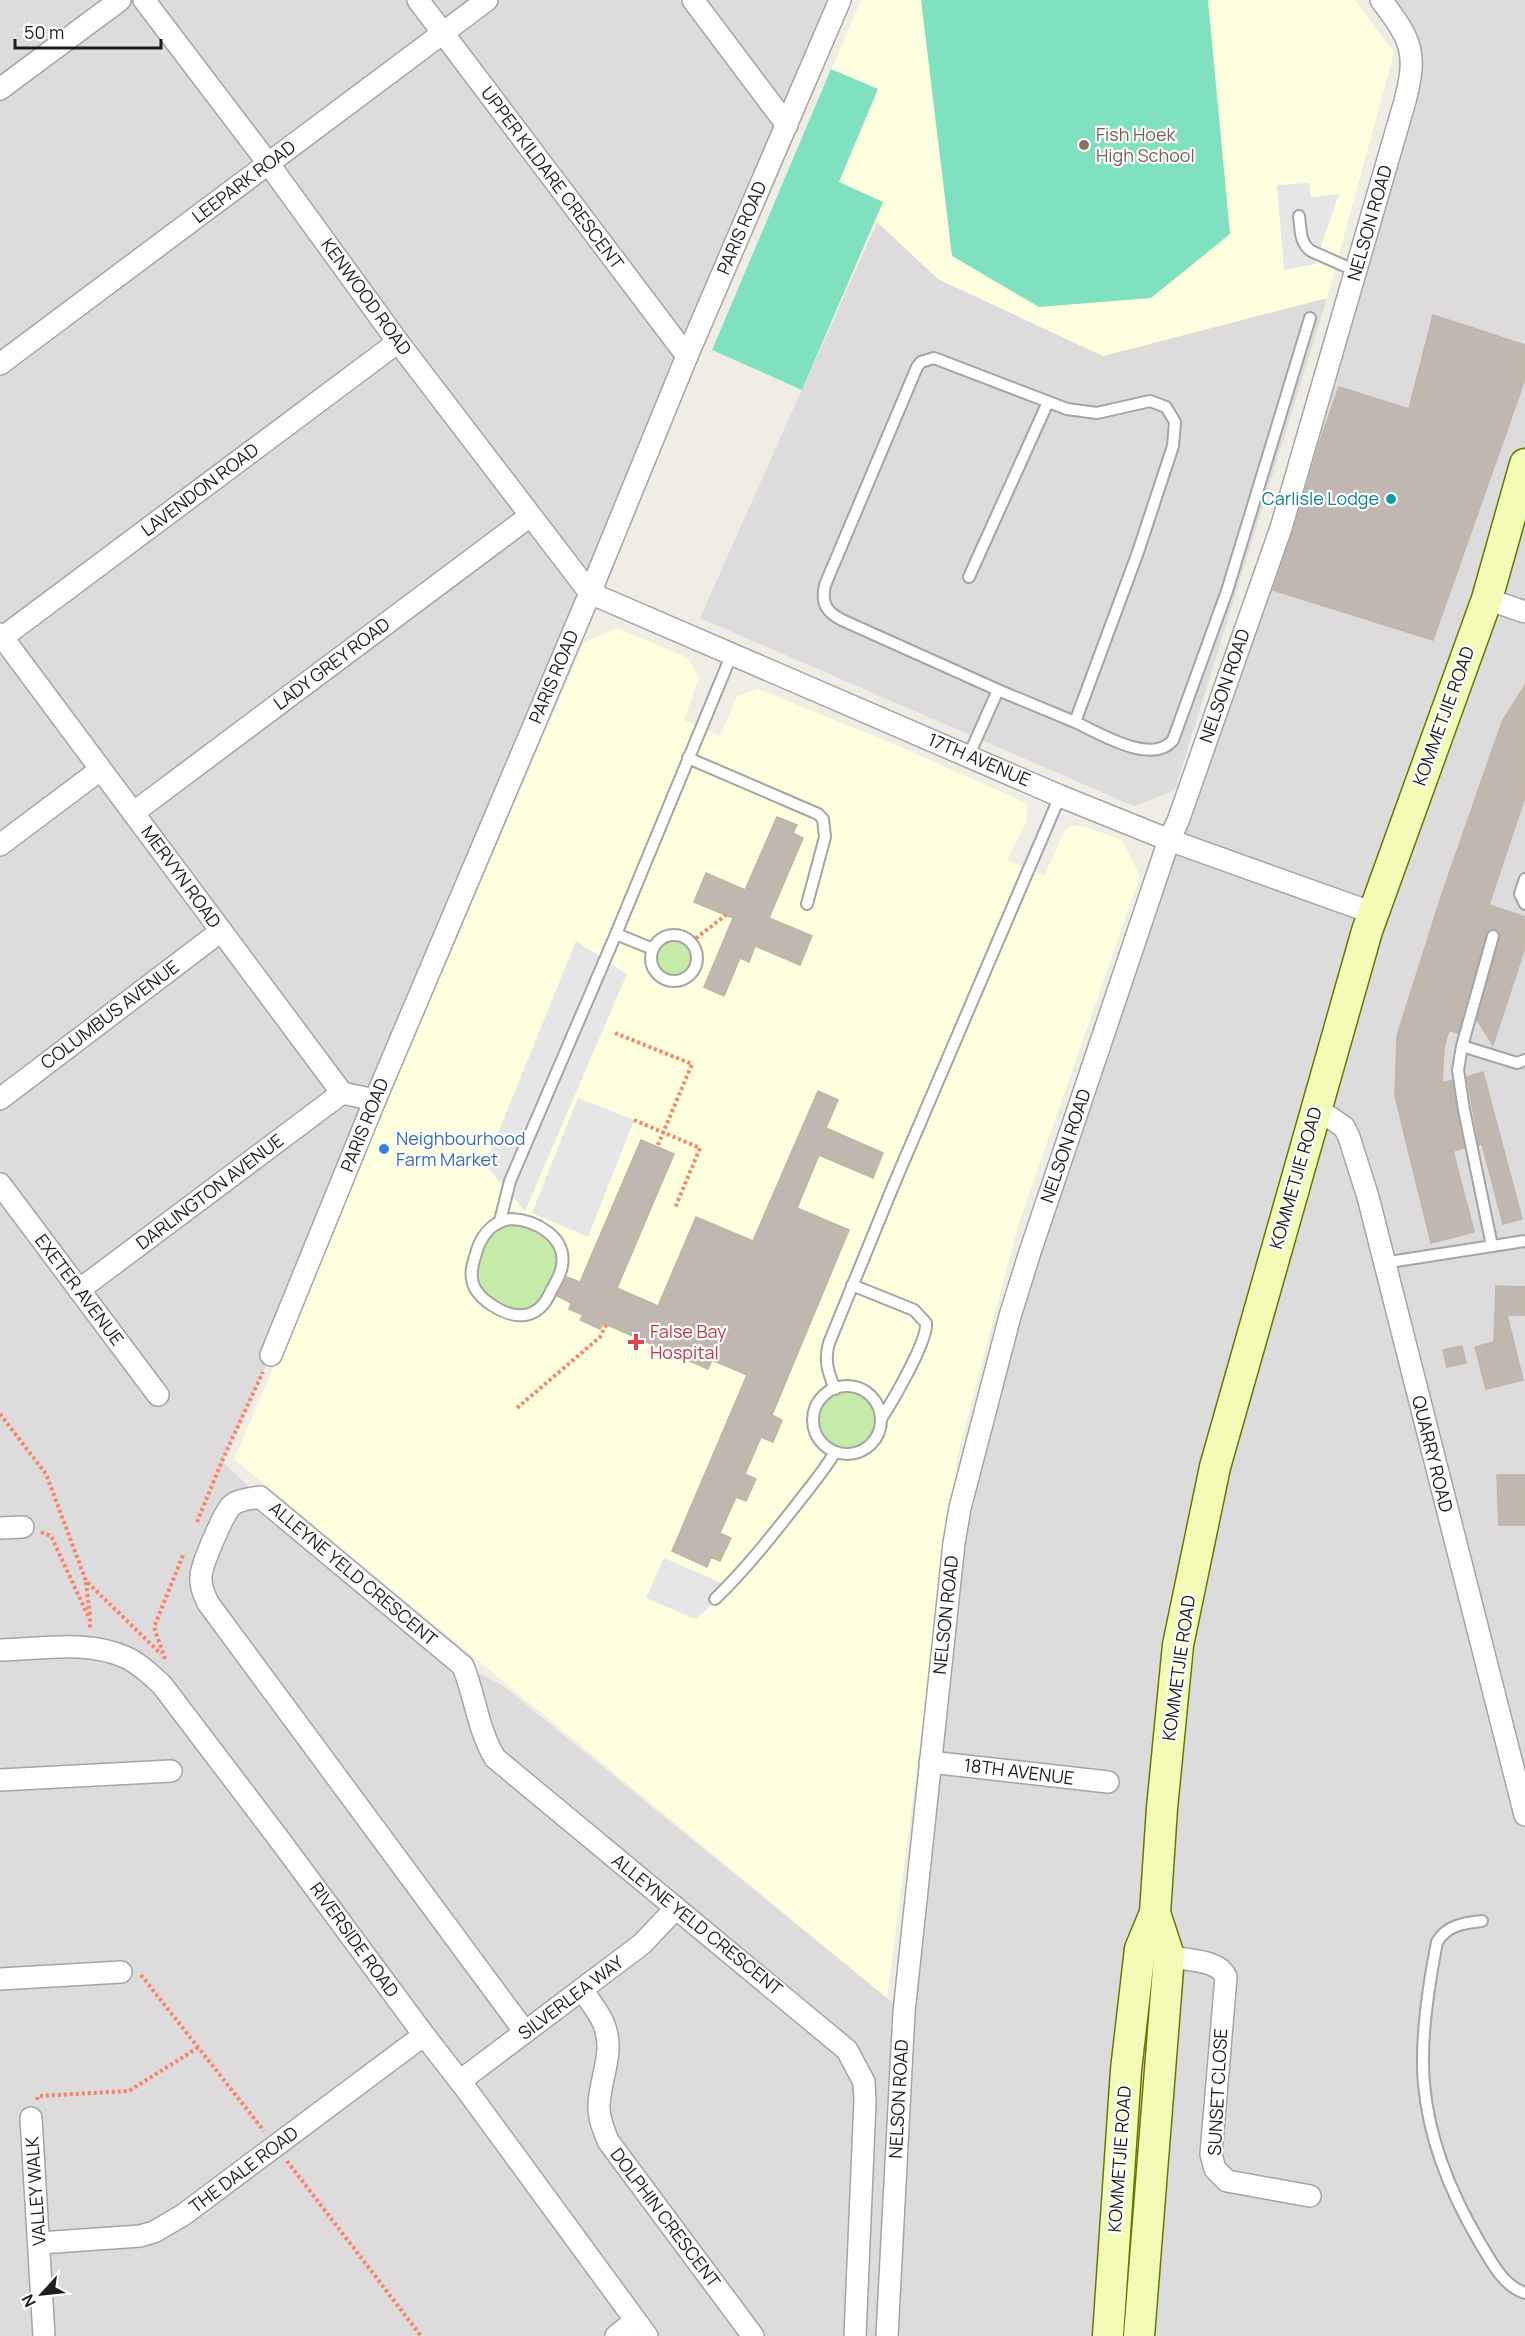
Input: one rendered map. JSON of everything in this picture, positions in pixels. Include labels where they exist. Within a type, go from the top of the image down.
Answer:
[{"type":"main road","name":"KOMMETJIE ROAD","points":[[1108,2336],[1126,2070],[1140,1949],[1155,1913],[1162,1808],[1178,1645],[1215,1467],[1373,913],[1486,599],[1525,464]]},
{"type":"main road","name":"KOMMETJIE ROAD","points":[[1139,2336],[1169,1956],[1155,1913]]},
{"type":"street","points":[[0,89],[120,0]]},
{"type":"street","name":"KENWOOD ROAD","points":[[144,0],[398,342],[590,593]]},
{"type":"street","name":"UPPER KILDARE CRESCENT","points":[[418,0],[687,356]]},
{"type":"street","name":"LEEPARK ROAD","points":[[0,364],[488,0]]},
{"type":"street","points":[[693,0],[787,125]]},
{"type":"street","name":"PARIS ROAD","points":[[271,1355],[375,1100],[590,593],[687,356],[840,0]]},
{"type":"street","name":"NELSON ROAD","points":[[887,2336],[904,2012],[960,1508],[1010,1316],[1030,1252],[1169,840],[1178,821],[1281,528],[1405,101],[1413,62],[1405,32],[1381,0]]},
{"type":"street","name":"LAVENDON ROAD","points":[[2,635],[398,342]]},
{"type":"street","name":"LADY GREY ROAD","points":[[133,813],[530,516]]},
{"type":"street","name":"17TH AVENUE","points":[[590,593],[731,656],[969,755],[1060,796],[1169,840],[1373,913]]},
{"type":"street","points":[[1486,599],[1525,612]]},
{"type":"street","name":"MERVYN ROAD","points":[[2,635],[342,1093]]},
{"type":"street","points":[[0,845],[100,770]]},
{"type":"street","name":"COLUMBUS AVENUE","points":[[0,1099],[221,932]]},
{"type":"street","points":[[342,1093],[375,1100]]},
{"type":"street","name":"DARLINGTON AVENUE","points":[[79,1290],[342,1093]]},
{"type":"street","name":"QUARRY ROAD","points":[[1316,1108],[1344,1127],[1368,1197],[1524,1809]]},
{"type":"street","name":"EXETER AVENUE","points":[[0,1184],[158,1395]]},
{"type":"street","name":"ALLEYNE YELD CRESCENT","points":[[525,2032],[208,1603],[202,1588],[201,1575],[207,1555],[231,1506],[242,1500],[260,1497],[463,1666],[473,1691],[487,1745],[495,1758],[847,2050],[864,2082],[865,2101],[855,2336]]},
{"type":"street","points":[[0,1528],[23,1527]]},
{"type":"street","name":"RIVERSIDE ROAD","points":[[0,1650],[89,1648],[109,1651],[127,1657],[162,1685],[460,2081],[641,2329]]},
{"type":"street","name":"18TH AVENUE","points":[[930,1762],[1108,1782]]},
{"type":"street","points":[[0,1780],[171,1771]]},
{"type":"street","name":"SILVERLEA WAY","points":[[460,2081],[642,1944],[676,1908]]},
{"type":"street","name":"SUNSET CLOSE","points":[[1169,1956],[1216,1966],[1223,1971],[1226,1977],[1211,2154],[1215,2169],[1227,2181],[1310,2196]]},
{"type":"street","points":[[0,1979],[121,1972]]},
{"type":"street","name":"DOLPHIN CRESCENT","points":[[583,1990],[603,2022],[606,2035],[607,2068],[599,2105],[601,2123],[608,2141],[753,2336]]},
{"type":"street","name":"THE DALE ROAD","points":[[40,2243],[140,2236],[154,2232],[183,2215],[424,2035]]},
{"type":"street","name":"VALLEY WALK","points":[[31,2118],[44,2336]]},
{"type":"street","points":[[616,2336],[641,2329]]},
{"type":"lane","points":[[1299,216],[1305,246],[1311,251],[1356,271]]},
{"type":"lane","points":[[1075,722],[1138,552],[1173,446],[1176,427],[1171,412],[1157,402],[1143,401],[1097,413],[1067,409],[942,360],[934,358],[921,362],[910,382],[823,591],[824,604],[830,614],[998,690],[1125,744],[1146,750],[1164,748],[1173,740],[1227,591],[1310,318]]},
{"type":"lane","points":[[969,577],[1048,402]]},
{"type":"lane","points":[[500,1221],[521,1219],[547,1230],[557,1241],[562,1252],[562,1267],[547,1300],[538,1310],[525,1315],[513,1314],[483,1299],[475,1289],[471,1278],[472,1265],[481,1242],[490,1228],[500,1221],[510,1181],[616,934],[731,656]]},
{"type":"lane","points":[[969,755],[998,690]]},
{"type":"lane","points":[[688,758],[818,814],[823,819],[825,837],[807,904]]},
{"type":"lane","points":[[835,1389],[827,1368],[826,1352],[852,1285],[1060,796]]},
{"type":"lane","points":[[1525,879],[1520,894],[1525,904]]},
{"type":"lane","points":[[616,934],[653,949]]},
{"type":"lane","points":[[677,935],[691,942],[697,956],[697,963],[689,976],[675,981],[660,976],[652,964],[653,949],[663,938],[677,935]]},
{"type":"lane","points":[[1492,1246],[1458,1070],[1462,1046],[1493,936]]},
{"type":"lane","points":[[1462,1046],[1517,1063],[1525,1060]]},
{"type":"lane","points":[[1383,1263],[1525,1240]]},
{"type":"lane","points":[[852,1285],[915,1311],[926,1323],[925,1334],[902,1384],[881,1419],[874,1440],[866,1448],[856,1453],[835,1452],[819,1440],[813,1420],[819,1401],[835,1389],[846,1387],[866,1392],[873,1400],[881,1419]]},
{"type":"lane","points":[[715,1599],[740,1574],[788,1516],[835,1452]]},
{"type":"lane","points":[[1482,1921],[1464,1923],[1449,1929],[1443,1932],[1437,1942],[1423,2049],[1423,2082],[1428,2118],[1436,2147],[1467,2220],[1502,2276],[1511,2286],[1525,2293]]},
{"type":"path","points":[[691,942],[726,915]]},
{"type":"path","points":[[615,1033],[692,1064],[657,1147]]},
{"type":"path","points":[[634,1120],[700,1148],[675,1208]]},
{"type":"path","points":[[517,1408],[600,1337],[606,1324]]},
{"type":"path","points":[[222,1461],[271,1355]]},
{"type":"path","points":[[0,1414],[46,1474],[86,1581],[90,1620],[89,1648]]},
{"type":"path","points":[[23,1527],[51,1536],[90,1620]]},
{"type":"path","points":[[86,1581],[165,1659]]},
{"type":"path","points":[[31,2118],[38,2096],[129,2091],[199,2047]]},
{"type":"shaded area","points":[[0,0],[840,0],[271,1355],[222,1461],[260,1497],[463,1666],[502,1685],[904,2012],[954,1543],[1010,1316],[1259,588],[1411,78],[1381,0],[1525,0],[1525,2336],[0,2336]]},
{"type":"shaded area","name":"Fish Hoek High School","points":[[861,0],[1355,0],[1394,53],[1327,298],[1103,356],[938,279],[877,222],[802,390],[712,350]]},
{"type":"shaded area","points":[[1309,183],[1311,197],[1339,194],[1315,264],[1284,270],[1277,185]]},
{"type":"shaded area","points":[[877,221],[938,279],[1103,356],[1327,298],[1175,790],[1134,806],[700,618]]},
{"type":"shaded area","name":"False Bay Hospital","points":[[618,628],[688,658],[699,678],[684,720],[720,736],[737,696],[758,689],[896,745],[1024,802],[1027,807],[1027,821],[1007,860],[1044,876],[1065,830],[1071,826],[1083,826],[1122,840],[1140,876],[1018,1226],[957,1458],[887,1998],[234,1459],[584,642]]},
{"type":"shaded area","points":[[576,941],[627,974],[525,1211],[485,1165]]},
{"type":"shaded area","points":[[578,1098],[634,1120],[588,1237],[532,1213]]},
{"type":"shaded area","points":[[664,1558],[733,1588],[695,1619],[646,1598]]},
{"type":"green space","points":[[921,0],[1208,0],[1230,234],[1151,298],[1039,307],[952,256]]},
{"type":"green space","points":[[831,69],[878,89],[839,182],[883,202],[802,390],[712,350]]},
{"type":"green space","points":[[674,935],[690,942],[697,958],[690,974],[674,981],[658,974],[651,958],[658,942]]},
{"type":"green space","points":[[500,1221],[547,1230],[562,1252],[547,1300],[525,1315],[483,1299],[472,1265],[481,1242]]},
{"type":"green space","points":[[847,1386],[860,1389],[871,1396],[878,1407],[881,1420],[878,1433],[871,1444],[860,1451],[847,1454],[834,1451],[823,1444],[816,1433],[813,1420],[816,1407],[823,1396],[834,1389]]},
{"type":"building","name":"Carlisle Lodge","points":[[1433,315],[1525,345],[1525,379],[1433,640],[1273,590],[1339,387],[1409,409]]},
{"type":"building","points":[[1525,685],[1525,797],[1489,905],[1525,917],[1525,947],[1493,1045],[1477,1020],[1500,937],[1496,929],[1487,931],[1466,1003],[1464,999],[1466,1005],[1458,1033],[1449,1030],[1444,1047],[1442,1083],[1452,1080],[1464,1148],[1453,1151],[1474,1232],[1431,1243],[1395,1096],[1397,1036],[1441,897],[1502,722]]},
{"type":"building","points":[[777,817],[797,825],[793,833],[803,838],[769,918],[812,936],[800,965],[755,946],[749,962],[740,958],[724,996],[704,987],[733,918],[694,902],[706,873],[745,890]]},
{"type":"building","points":[[1483,1072],[1522,1219],[1503,1224],[1482,1144],[1479,1145],[1467,1077]]},
{"type":"building","name":"False Bay Hospital","points":[[818,1091],[838,1100],[826,1128],[883,1153],[873,1178],[819,1155],[797,1208],[849,1230],[772,1415],[782,1420],[773,1442],[761,1437],[745,1474],[756,1479],[746,1501],[736,1497],[720,1533],[731,1538],[720,1561],[711,1557],[707,1567],[672,1551],[747,1375],[712,1360],[708,1369],[603,1323],[600,1329],[580,1320],[583,1315],[569,1309],[571,1303],[557,1296],[567,1277],[580,1282],[641,1140],[674,1154],[617,1288],[658,1306],[696,1217],[753,1241]]},
{"type":"building","points":[[1496,1286],[1525,1287],[1525,1315],[1507,1315],[1523,1380],[1486,1389],[1475,1347],[1494,1342]]},
{"type":"building","points":[[1462,1346],[1466,1363],[1447,1367],[1443,1350]]},
{"type":"building","points":[[1497,1475],[1525,1475],[1525,1525],[1499,1525]]},
{"type":"place","name":"Fish Hoek High School","points":[[1084,145]]},
{"type":"place","name":"Carlisle Lodge","points":[[1391,499]]},
{"type":"place","name":"Neighbourhood Farm Market","points":[[384,1149]]},
{"type":"place","name":"False Bay Hospital","points":[[636,1342]]}]
